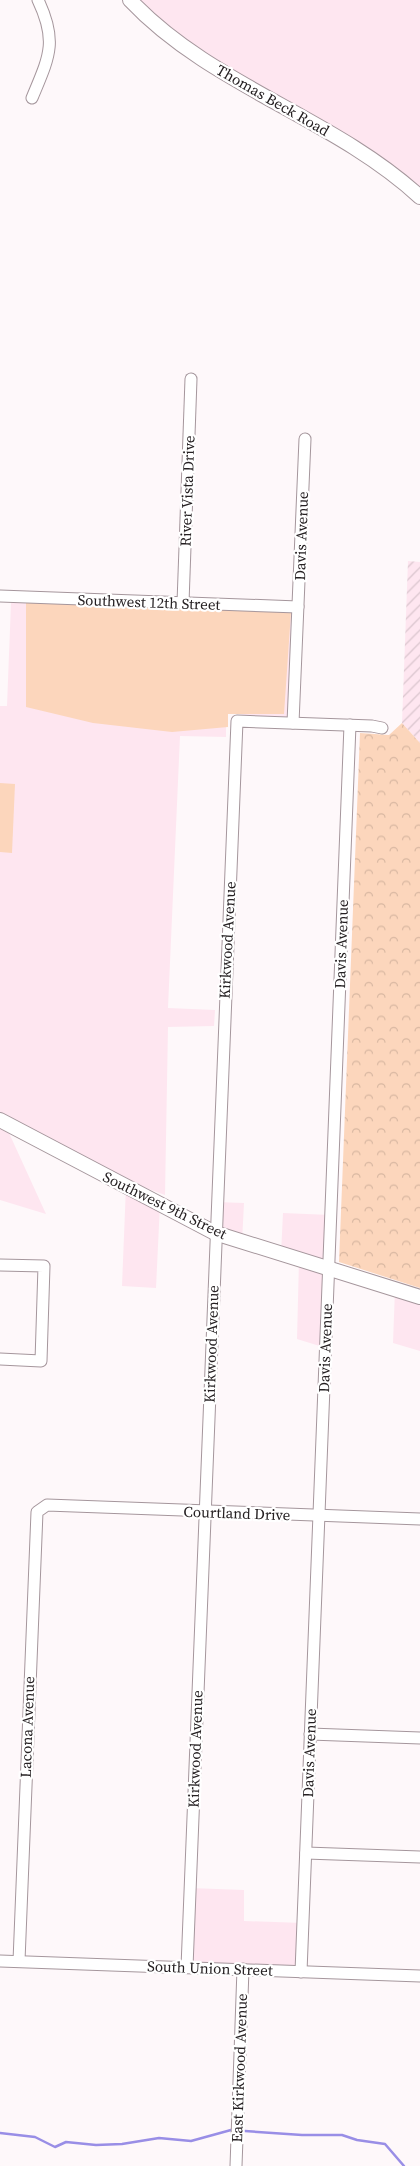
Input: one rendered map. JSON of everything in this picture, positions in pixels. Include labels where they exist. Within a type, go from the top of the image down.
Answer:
[{"type":"main road","name":"Thomas Beck Road","points":[[130,0],[173,39],[202,59],[362,152],[397,177],[420,197]]},
{"type":"main road","name":"Southwest 9th Street","points":[[1,1119],[215,1233],[420,1297]]},
{"type":"street","points":[[32,98],[46,65],[50,48],[47,20],[38,0]]},
{"type":"street","name":"River Vista Drive","points":[[184,603],[191,379]]},
{"type":"street","name":"Davis Avenue","points":[[293,723],[305,439]]},
{"type":"street","name":"Southwest 12th Street","points":[[0,596],[298,607]]},
{"type":"street","name":"Kirkwood Avenue","points":[[187,1967],[237,721],[293,723]]},
{"type":"street","points":[[293,723],[382,728]]},
{"type":"street","name":"Davis Avenue","points":[[301,1972],[350,725]]},
{"type":"street","points":[[0,1265],[44,1266],[41,1361],[0,1359]]},
{"type":"street","name":"Courtland Drive","points":[[54,1506],[420,1519]]},
{"type":"street","name":"Lacona Avenue","points":[[19,1961],[35,1517],[42,1507],[54,1506]]},
{"type":"street","points":[[310,1734],[420,1738]]},
{"type":"street","points":[[306,1853],[420,1857]]},
{"type":"street","name":"South Union Street","points":[[0,1960],[420,1976]]},
{"type":"street","name":"East Kirkwood Avenue","points":[[236,2166],[243,1970]]},
{"type":"shaded area","points":[[130,0],[420,0],[420,197],[209,63]]},
{"type":"shaded area","points":[[408,561],[420,562],[420,743],[402,723]]},
{"type":"shaded area","points":[[11,603],[183,603],[298,607],[293,723],[226,712],[226,737],[180,736],[168,1008],[215,1010],[214,1026],[168,1027],[165,1195],[91,1168],[4,1122],[46,1214],[0,1200],[0,706],[7,706]]},
{"type":"shaded area","points":[[126,1186],[160,1204],[156,1288],[122,1286]]},
{"type":"shaded area","points":[[216,1202],[244,1203],[242,1242],[215,1233]]},
{"type":"shaded area","points":[[283,1213],[330,1215],[326,1348],[297,1339],[299,1260],[281,1254]]},
{"type":"shaded area","points":[[395,1289],[420,1297],[420,1351],[393,1343]]},
{"type":"shaded area","points":[[190,1888],[244,1890],[244,1921],[303,1923],[301,1972],[187,1967]]},
{"type":"green space","points":[[26,602],[291,612],[284,714],[228,714],[228,727],[172,732],[93,723],[26,707]]},
{"type":"green space","points":[[402,723],[420,743],[420,1288],[339,1262],[360,733],[389,735]]},
{"type":"green space","points":[[0,783],[15,784],[12,853],[0,852]]},
{"type":"waterway","points":[[0,2133],[35,2137],[55,2147],[66,2142],[96,2145],[122,2144],[159,2138],[191,2141],[231,2130]]},
{"type":"waterway","points":[[245,2131],[302,2135],[342,2135],[357,2140],[385,2144],[404,2166]]}]
